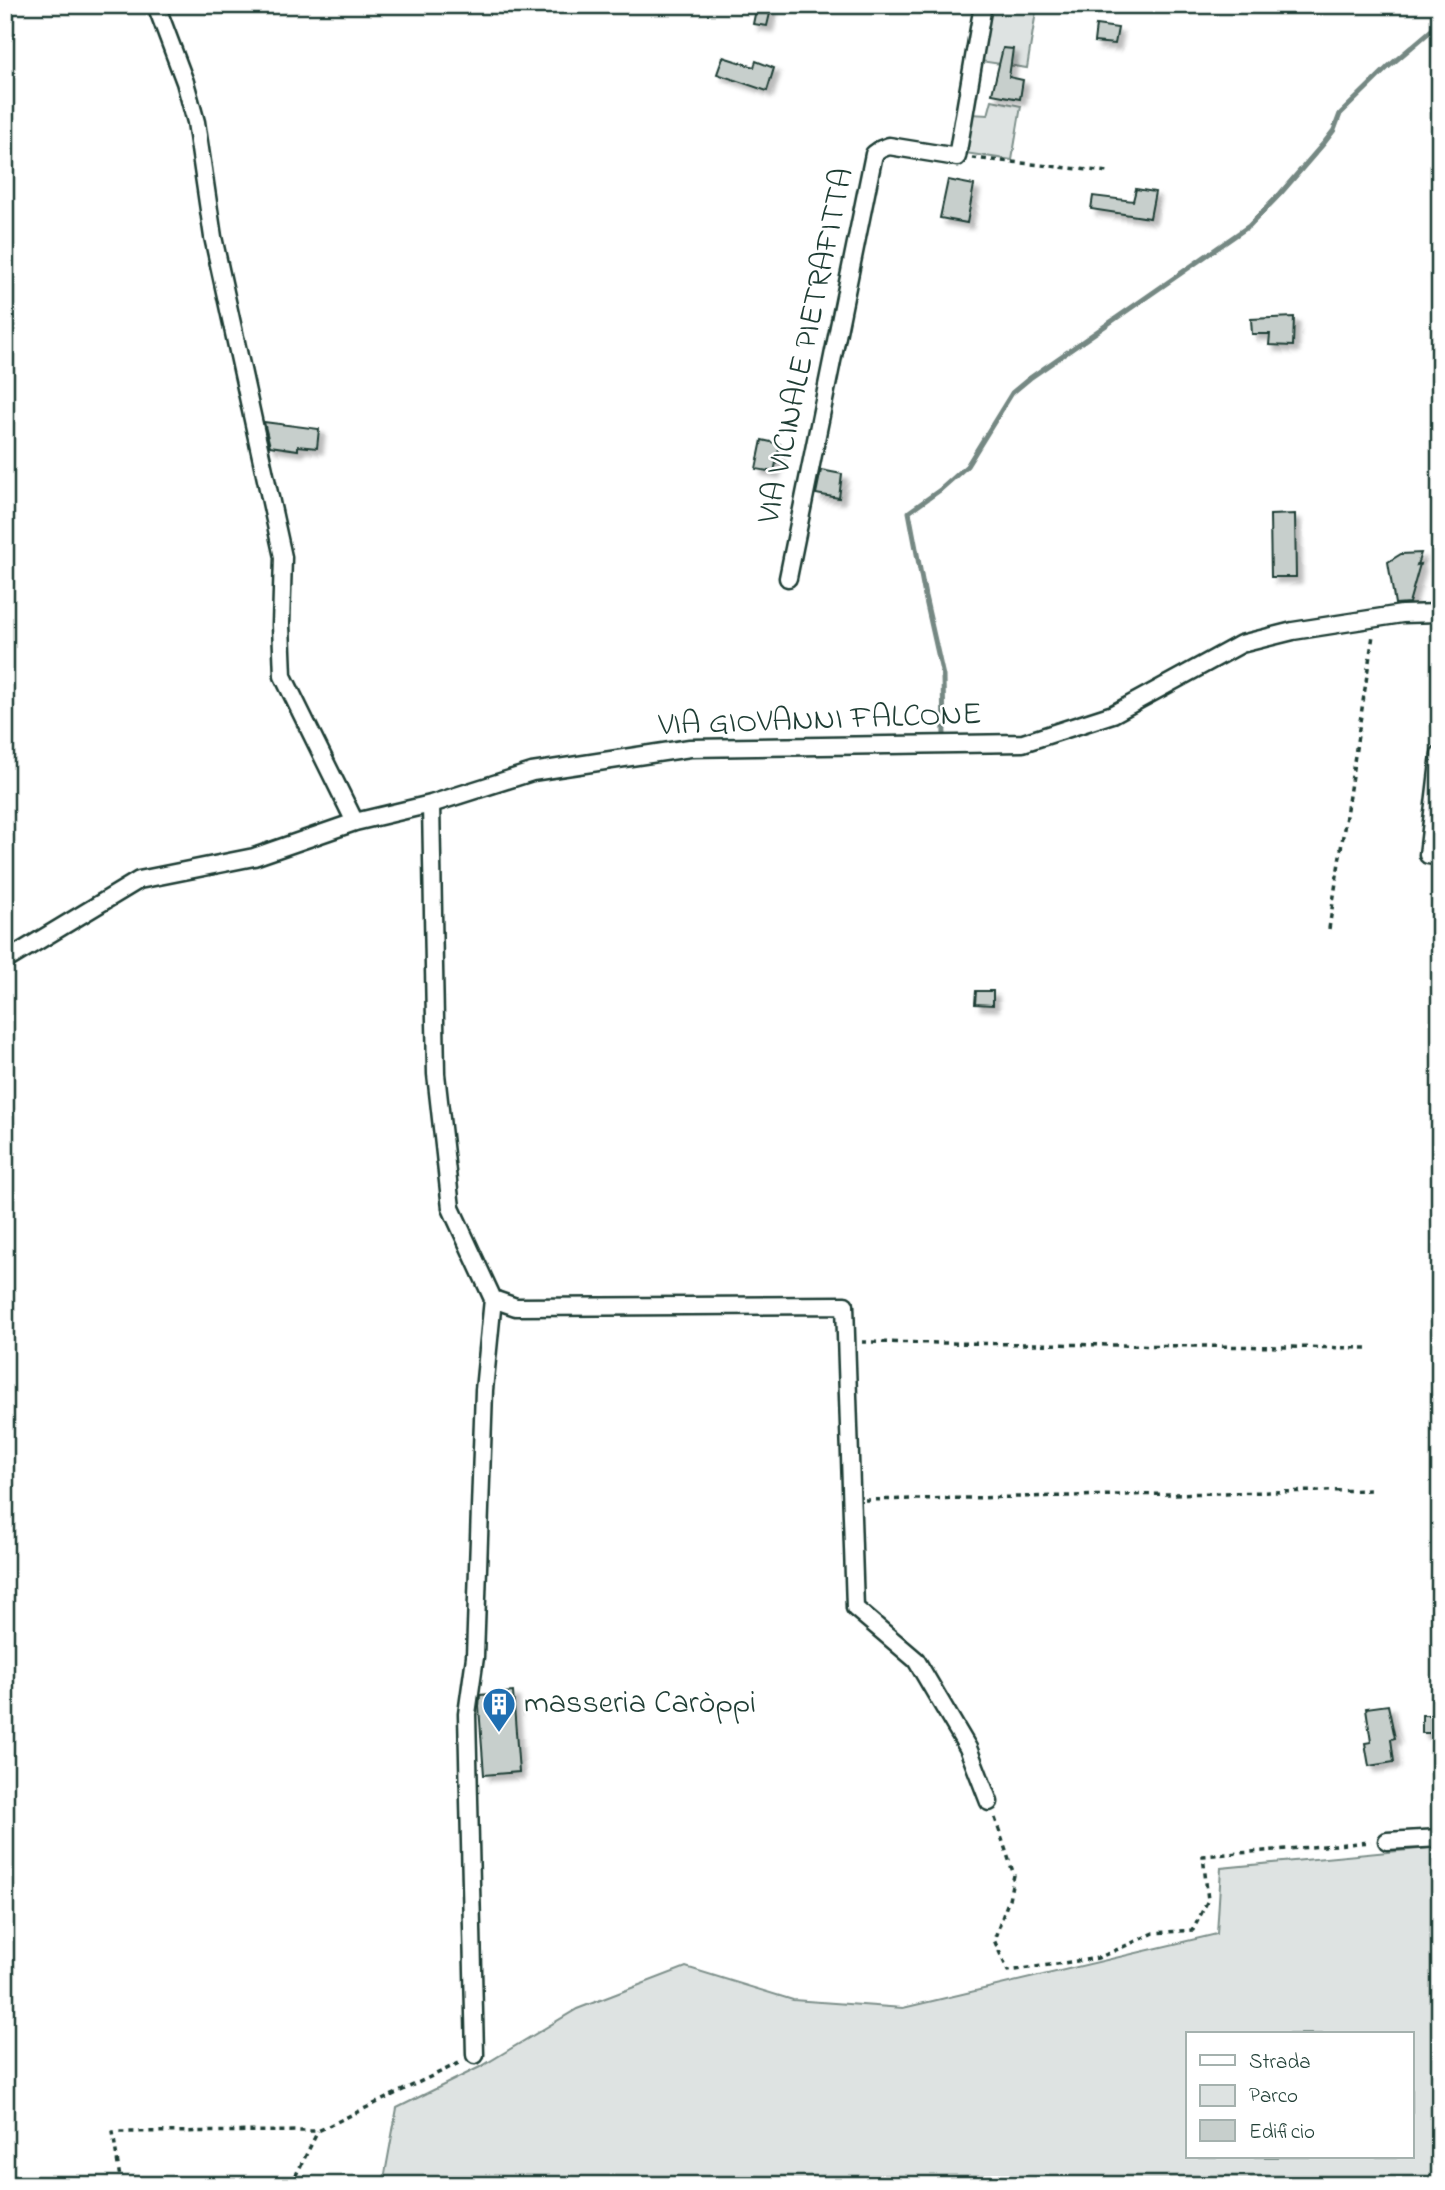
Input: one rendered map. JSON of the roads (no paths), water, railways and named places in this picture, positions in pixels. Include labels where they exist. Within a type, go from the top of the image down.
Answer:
[{"type":"street","points":[[156,5],[185,82],[196,122],[213,237],[283,557],[283,676],[355,822]]},
{"type":"street","name":"VIA VICINALE PIETRAFITTA","points":[[788,578],[874,155],[889,146],[957,157],[983,5]]},
{"type":"street","name":"VIA GIOVANNI FALCONE","points":[[5,961],[139,880],[254,857],[355,822],[431,804],[532,772],[690,748],[1023,743],[1113,713],[1241,644],[1293,631],[1402,614],[1440,613]]},
{"type":"street","points":[[1440,754],[1428,855],[1440,857]]},
{"type":"street","points":[[431,804],[436,1074],[451,1208],[494,1299],[484,1390],[475,1657],[467,1714],[475,2055]]},
{"type":"street","points":[[494,1299],[516,1307],[845,1305],[855,1608],[916,1660],[968,1748],[989,1802]]},
{"type":"street","points":[[1387,1841],[1440,1838]]},
{"type":"waterway","points":[[944,736],[943,676],[909,512],[967,466],[1012,393],[1249,226],[1324,143],[1334,130],[1340,114],[1388,67],[1440,23]]},
{"type":"place","name":"masseria Caròppi","points":[[499,1734]]}]
